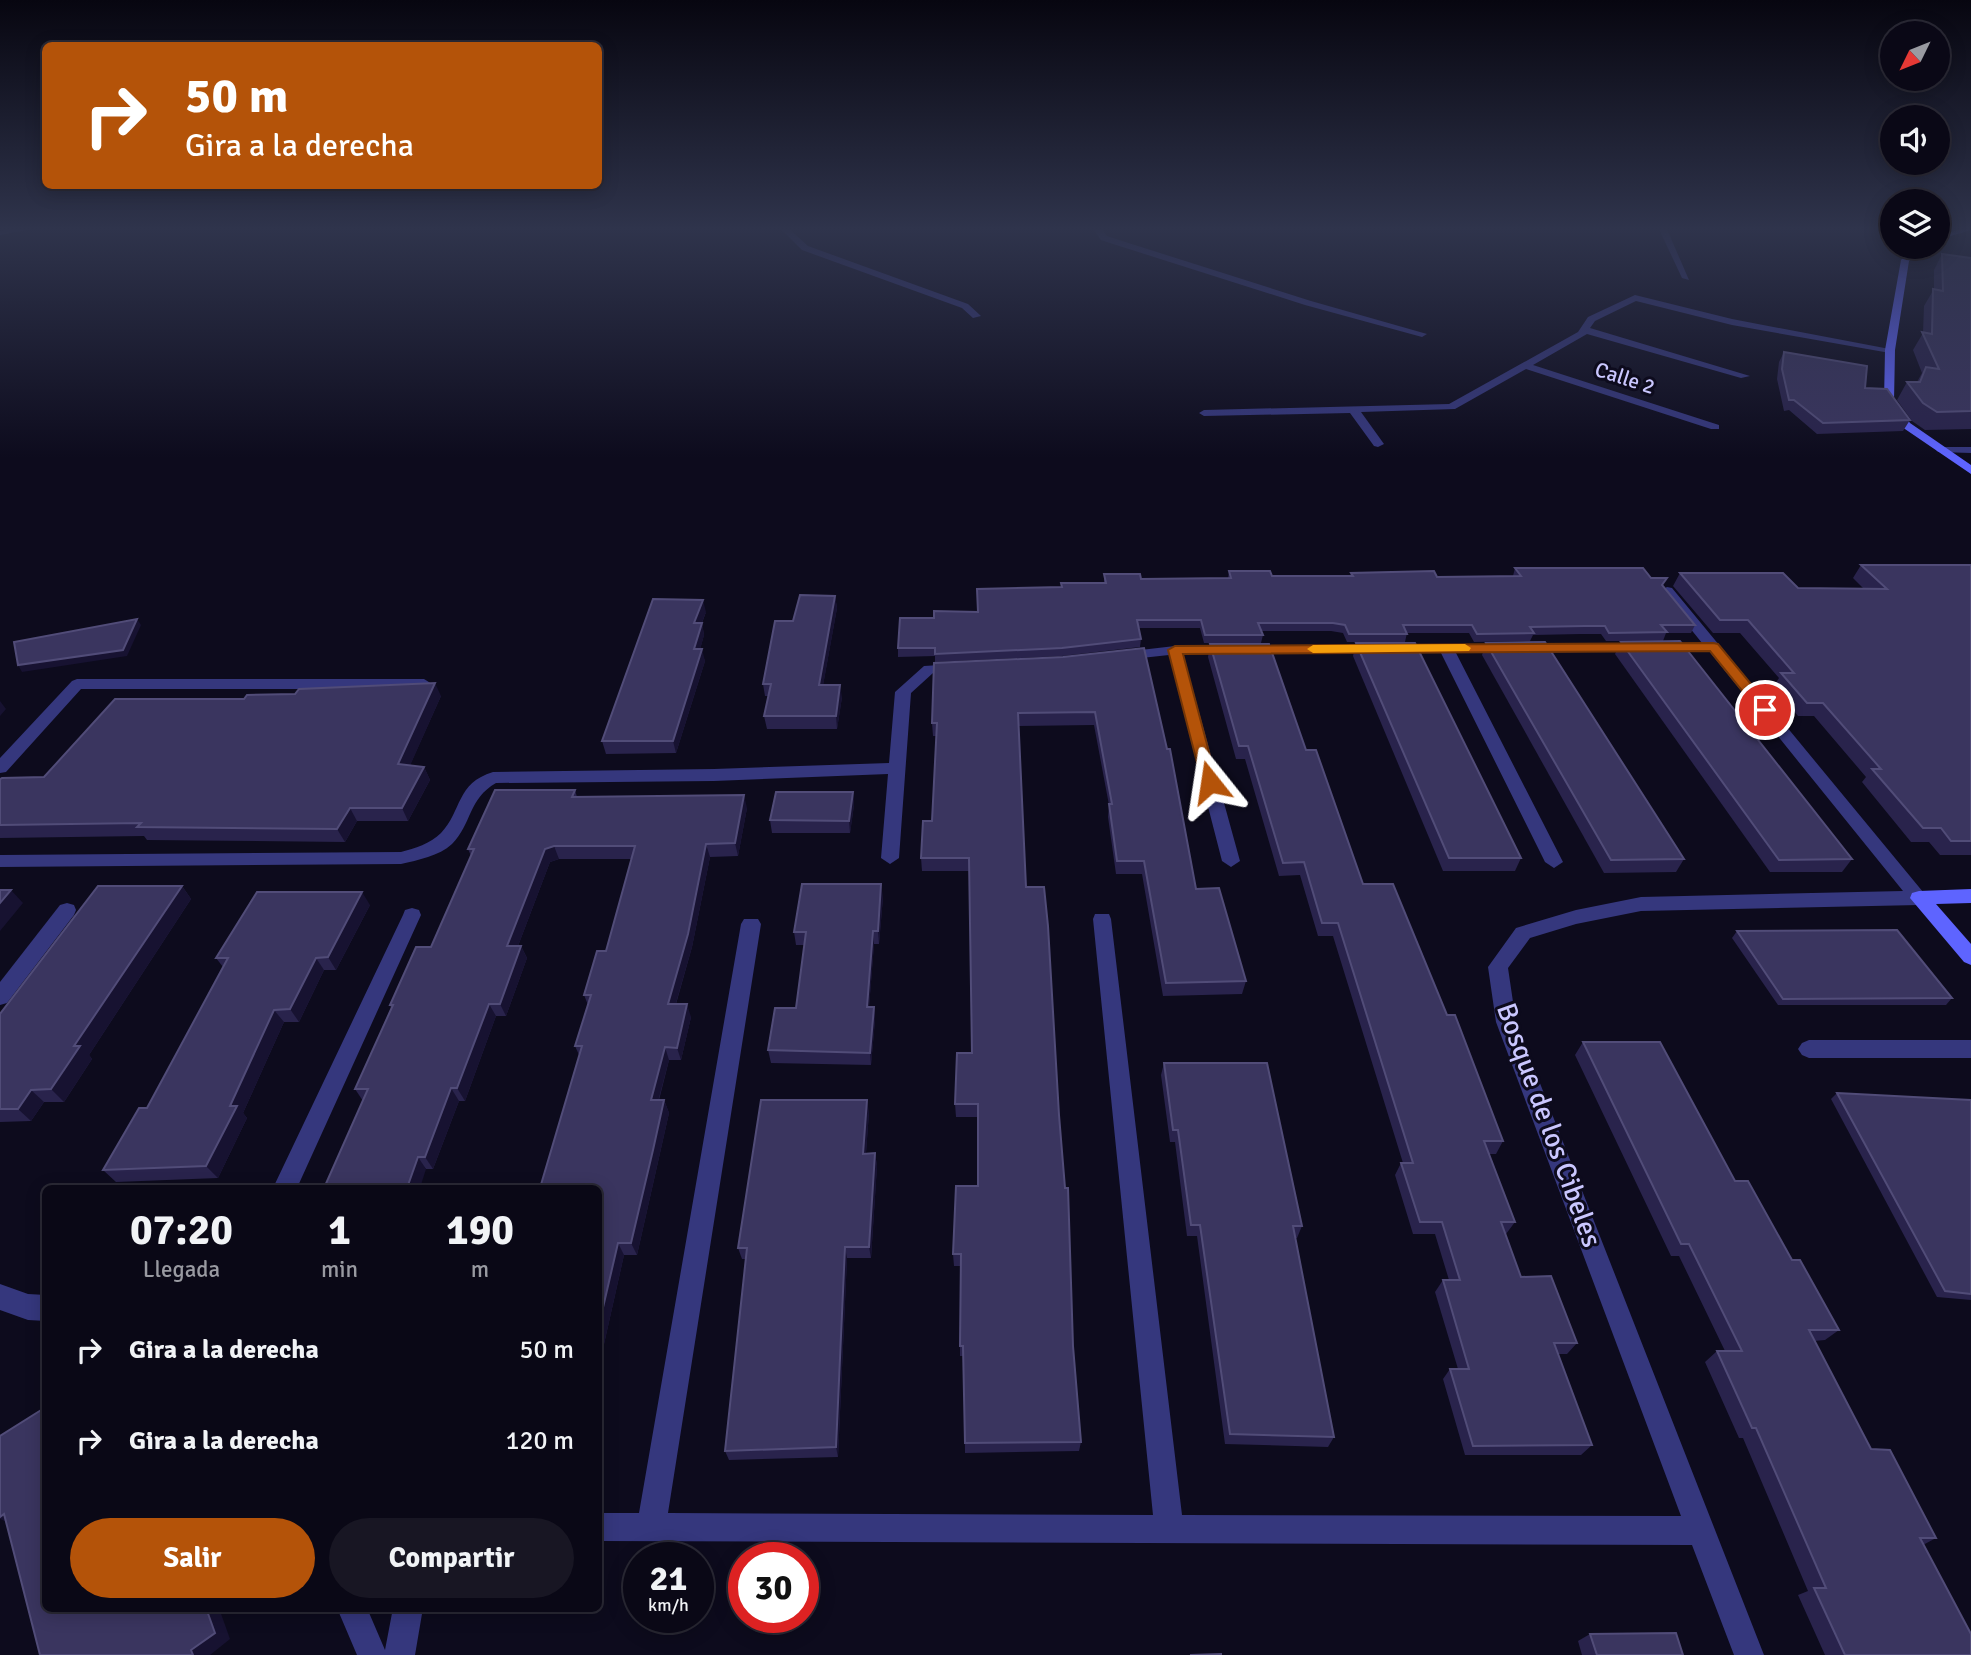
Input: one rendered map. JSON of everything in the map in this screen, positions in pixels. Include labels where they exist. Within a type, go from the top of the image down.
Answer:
[{"type":"street","points":[[960,304],[976,316]]},
{"type":"street","points":[[1313,304],[1422,334]]},
{"type":"street","points":[[1205,413],[1451,407],[1585,330],[1591,319],[1622,304]]},
{"type":"street","points":[[1660,304],[1732,322],[1889,350]]},
{"type":"street","points":[[1897,304],[1889,350],[1888,401],[1906,425],[1971,470]]},
{"type":"street","points":[[1585,330],[1745,376]]},
{"type":"street","name":"Calle 2","points":[[1523,365],[1715,427]]},
{"type":"street","points":[[1354,411],[1378,444]]},
{"type":"street","points":[[1942,450],[1971,450]]},
{"type":"street","points":[[1667,591],[1919,898],[1971,957]]},
{"type":"street","points":[[1112,657],[1175,650],[1713,647]]},
{"type":"street","points":[[1446,648],[1554,862]]},
{"type":"street","points":[[1175,650],[1231,860]]},
{"type":"street","points":[[890,858],[903,692],[929,669],[969,667]]},
{"type":"street","points":[[0,768],[77,684],[424,684]]},
{"type":"street","points":[[0,861],[401,858],[431,849],[450,835],[475,787],[493,778],[715,775],[897,768]]},
{"type":"street","points":[[1919,898],[1971,896]]},
{"type":"street","name":"Bosque de los Cibeles","points":[[1749,1655],[1506,1023],[1498,967],[1523,933],[1576,917],[1640,904],[1919,898]]},
{"type":"street","points":[[0,997],[67,910]]},
{"type":"street","points":[[286,1185],[412,915]]},
{"type":"street","points":[[1102,919],[1168,1529]]},
{"type":"street","points":[[651,1527],[751,924]]},
{"type":"street","points":[[1809,1049],[1971,1049]]},
{"type":"street","points":[[0,1297],[28,1307],[42,1308]]},
{"type":"street","points":[[602,1527],[1701,1531]]},
{"type":"street","points":[[354,1612],[372,1655]]},
{"type":"street","points":[[400,1655],[407,1612]]},
{"type":"building","points":[[1933,304],[1971,304],[1971,411],[1937,412],[1923,403],[1907,382],[1920,382],[1926,367],[1939,369],[1922,332],[1932,334]]},
{"type":"building","points":[[1784,352],[1867,366],[1865,388],[1887,389],[1910,420],[1823,423],[1794,400],[1789,400],[1782,369]]},
{"type":"building","points":[[1861,565],[1971,565],[1971,841],[1951,841],[1941,828],[1923,828],[1872,769],[1881,769],[1823,703],[1807,703],[1781,673],[1794,673],[1748,620],[1720,620],[1680,573],[1783,573],[1798,588],[1887,589]]},
{"type":"building","points":[[1515,568],[1643,568],[1651,578],[1667,578],[1662,585],[1695,625],[1661,625],[1667,632],[1609,633],[1605,626],[1585,626],[1530,627],[1534,633],[1477,634],[1472,625],[1403,625],[1407,634],[1349,634],[1345,625],[1333,623],[1258,623],[1263,635],[1205,635],[1201,620],[1137,620],[1141,639],[1062,648],[935,654],[935,648],[898,648],[900,618],[934,618],[934,611],[978,612],[977,589],[1106,583],[1104,574],[1140,574],[1141,579],[1231,578],[1229,571],[1270,571],[1272,576],[1353,576],[1351,573],[1434,571],[1437,577],[1521,576]]},
{"type":"building","points":[[800,595],[835,596],[819,685],[840,685],[836,716],[764,716],[771,684],[763,684],[775,621],[793,621]]},
{"type":"building","points":[[653,599],[703,600],[694,623],[702,623],[694,649],[702,649],[673,741],[602,741]]},
{"type":"building","points":[[137,619],[123,650],[18,665],[14,642]]},
{"type":"building","points":[[1680,641],[1852,859],[1779,860],[1621,642]]},
{"type":"building","points":[[1545,642],[1684,859],[1611,860],[1486,643]]},
{"type":"building","points":[[1356,643],[1415,643],[1521,858],[1449,858]]},
{"type":"building","points":[[1210,644],[1269,644],[1306,750],[1316,750],[1363,884],[1393,884],[1447,1015],[1455,1015],[1503,1141],[1484,1141],[1515,1222],[1501,1222],[1521,1277],[1551,1276],[1577,1343],[1554,1343],[1592,1445],[1473,1446],[1450,1369],[1469,1369],[1443,1280],[1460,1280],[1442,1222],[1420,1222],[1401,1163],[1413,1163],[1338,923],[1322,923],[1304,862],[1283,863],[1248,746],[1239,746]]},
{"type":"building","points":[[1144,648],[1167,749],[1170,749],[1196,889],[1219,888],[1246,981],[1166,983],[1144,861],[1117,861],[1109,804],[1112,804],[1095,712],[1018,713],[1026,887],[1044,887],[1048,926],[1059,1115],[1065,1188],[1068,1188],[1073,1346],[1081,1442],[965,1443],[963,1346],[960,1346],[961,1254],[953,1254],[956,1186],[978,1186],[978,1104],[955,1104],[957,1053],[972,1053],[969,858],[921,858],[923,821],[932,821],[937,723],[932,723],[934,663],[1063,657]]},
{"type":"building","points":[[435,683],[398,764],[424,767],[402,808],[350,808],[337,829],[137,827],[141,823],[0,825],[0,779],[44,777],[115,699],[244,699],[247,695],[295,694],[299,689]]},
{"type":"building","points":[[495,790],[575,790],[572,797],[744,795],[735,843],[706,844],[688,934],[668,1004],[687,1004],[677,1048],[665,1047],[651,1100],[664,1100],[631,1243],[618,1243],[602,1312],[602,1185],[541,1185],[582,1046],[575,1046],[591,995],[584,995],[597,951],[606,951],[635,846],[554,846],[545,849],[507,946],[521,946],[500,1004],[489,1004],[457,1088],[451,1088],[425,1157],[418,1157],[408,1185],[325,1185],[368,1089],[355,1089],[393,1005],[390,1005],[416,947],[431,947],[474,849],[468,849]]},
{"type":"building","points":[[776,792],[853,792],[849,821],[770,820]]},
{"type":"building","points":[[802,884],[881,884],[878,931],[873,931],[867,1007],[874,1007],[870,1053],[768,1050],[775,1008],[796,1008],[806,932],[794,932]]},
{"type":"building","points":[[98,886],[182,886],[74,1046],[80,1046],[51,1089],[31,1090],[18,1109],[0,1109],[0,1014]]},
{"type":"building","points":[[0,890],[11,890],[0,903]]},
{"type":"building","points":[[257,892],[362,892],[328,957],[316,958],[290,1009],[274,1010],[230,1106],[237,1106],[206,1166],[103,1170],[139,1108],[147,1108],[228,958],[216,958]]},
{"type":"building","points":[[1897,930],[1952,998],[1783,999],[1737,931]]},
{"type":"building","points":[[1583,1042],[1660,1042],[1735,1181],[1748,1181],[1792,1260],[1800,1260],[1839,1330],[1809,1330],[1871,1449],[1890,1450],[1936,1538],[1920,1538],[1971,1634],[1971,1655],[1845,1655],[1814,1588],[1826,1588],[1756,1428],[1752,1428],[1717,1351],[1742,1351],[1689,1244],[1681,1244]]},
{"type":"building","points":[[1164,1063],[1267,1063],[1302,1226],[1293,1226],[1334,1437],[1230,1434],[1200,1225],[1191,1225],[1178,1130],[1173,1130]]},
{"type":"building","points":[[1837,1093],[1971,1100],[1971,1294],[1945,1291]]},
{"type":"building","points":[[761,1100],[867,1100],[863,1154],[875,1153],[869,1247],[845,1247],[836,1447],[725,1451],[747,1248],[738,1248]]},
{"type":"building","points":[[42,1410],[42,1612],[207,1612],[215,1633],[191,1650],[193,1655],[40,1655],[4,1514],[0,1517],[0,1436]]},
{"type":"building","points":[[1676,1633],[1683,1655],[1597,1655],[1590,1634]]},
{"type":"slow traffic","points":[[1313,649],[1465,648]]},
{"type":"route","points":[[1210,782],[1175,650],[1713,647],[1765,710]]}]
